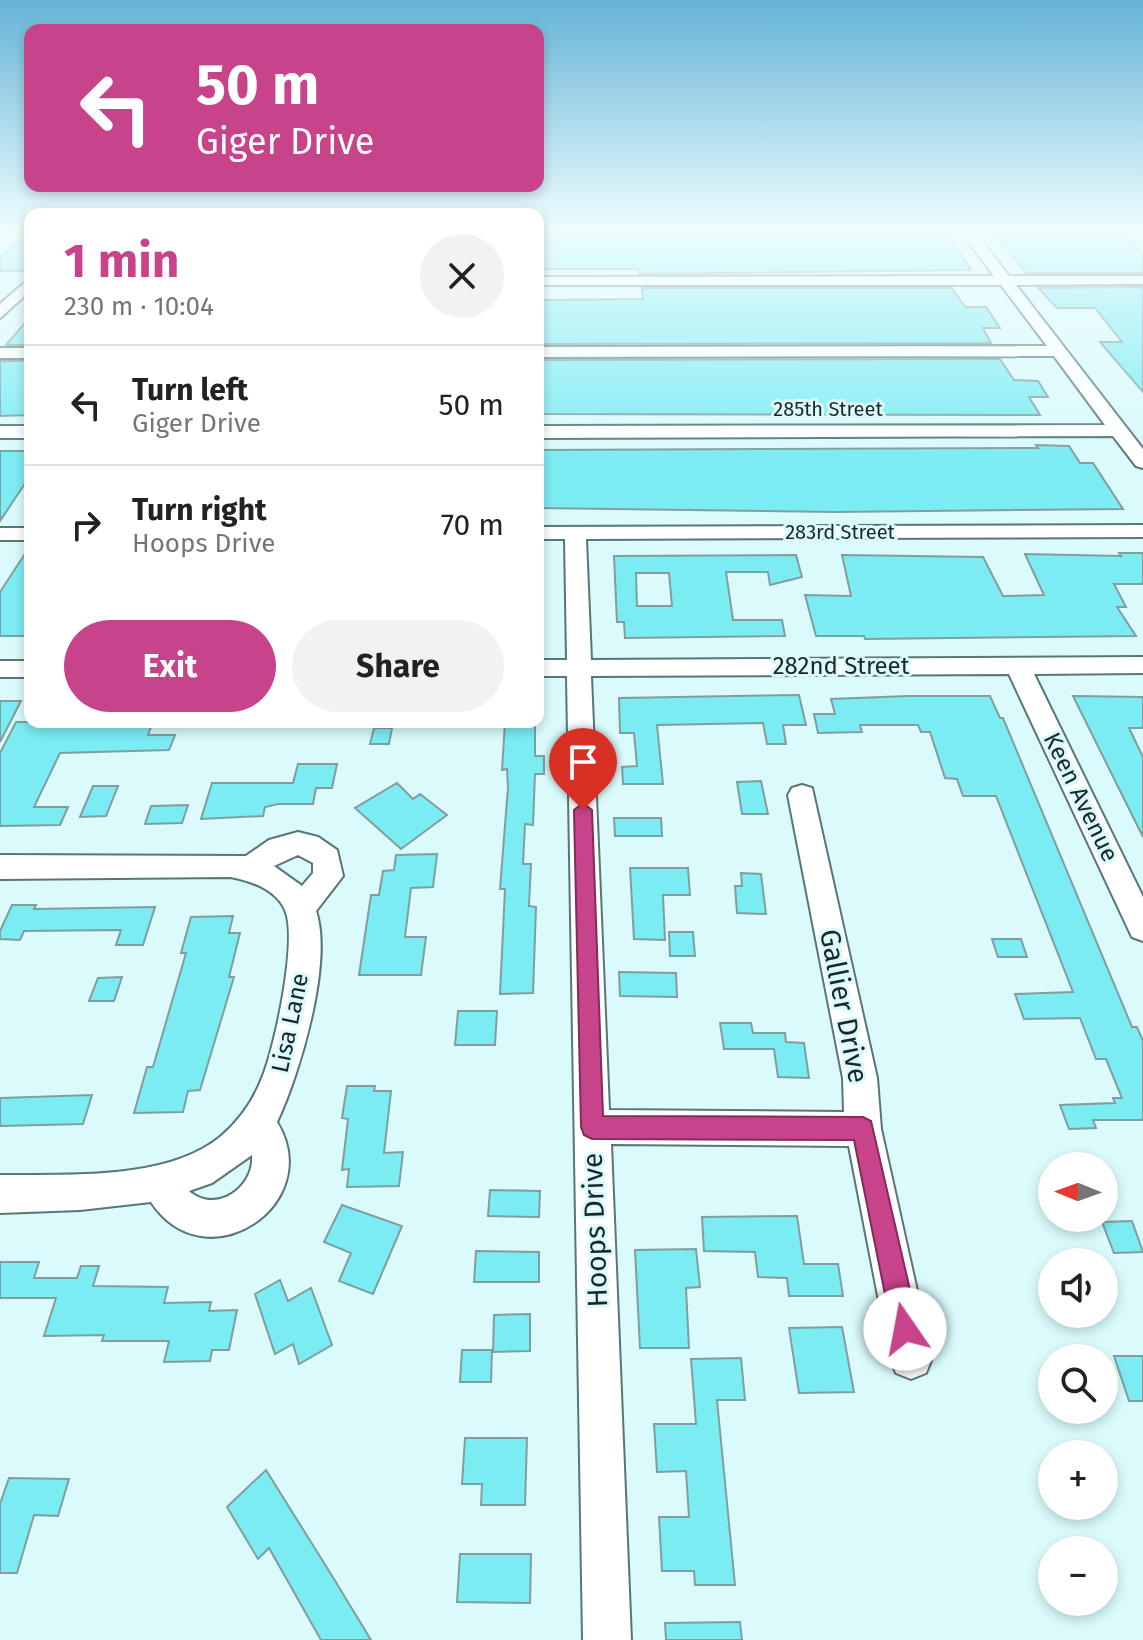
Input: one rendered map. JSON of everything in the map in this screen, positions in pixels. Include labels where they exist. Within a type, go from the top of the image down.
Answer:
[{"type":"street","points":[[1025,307],[1143,462]]},
{"type":"street","points":[[544,352],[1059,351]]},
{"type":"street","points":[[0,353],[24,353]]},
{"type":"street","name":"285th Street","points":[[544,432],[1119,430]]},
{"type":"street","points":[[0,432],[24,432]]},
{"type":"street","name":"283rd Street","points":[[544,533],[1143,531]]},
{"type":"street","name":"Hoops Drive","points":[[575,533],[607,1640]]},
{"type":"street","points":[[0,534],[24,534]]},
{"type":"street","name":"282nd Street","points":[[544,668],[1143,665]]},
{"type":"street","name":"Keen Avenue","points":[[1018,666],[1143,928]]},
{"type":"street","points":[[0,669],[24,669]]},
{"type":"street","name":"Gallier Drive","points":[[802,795],[860,1078],[863,1129],[911,1358]]},
{"type":"street","points":[[0,867],[230,865],[252,868],[293,896],[328,876],[327,858],[317,847],[297,842],[279,846],[252,868]]},
{"type":"street","name":"Lisa Lane","points":[[0,1194],[141,1189],[203,1169],[229,1151],[267,1107],[281,1067],[307,939],[293,896]]},
{"type":"street","points":[[160,1184],[178,1208],[200,1219],[230,1219],[254,1203],[266,1184],[269,1144],[256,1123]]},
{"type":"street","points":[[592,1127],[863,1129]]},
{"type":"building","points":[[544,307],[986,307],[1000,328],[983,328],[991,343],[544,344]]},
{"type":"building","points":[[1143,307],[1143,392],[1100,342],[1122,342],[1095,308],[1057,308]]},
{"type":"building","points":[[24,324],[24,345],[6,345]]},
{"type":"building","points":[[1000,359],[1014,380],[1038,381],[1048,397],[1029,397],[1040,415],[544,414],[544,360]]},
{"type":"building","points":[[0,361],[24,361],[24,415],[0,416]]},
{"type":"building","points":[[1036,445],[1069,446],[1080,463],[1093,463],[1123,509],[835,512],[544,508],[544,450],[1038,448]]},
{"type":"building","points":[[0,451],[24,451],[24,485],[0,521]]},
{"type":"building","points":[[1119,553],[1143,553],[1143,584],[1114,584],[1126,607],[1117,607],[1136,636],[865,639],[864,636],[816,636],[805,595],[851,596],[842,555],[983,557],[1003,596],[1044,595],[1025,554],[1121,556]]},
{"type":"building","points":[[24,555],[24,636],[0,636],[0,592]]},
{"type":"building","points":[[796,555],[802,577],[770,585],[768,572],[726,572],[733,620],[782,620],[785,636],[625,638],[624,622],[617,622],[614,556]],"holes":[[[636,573],[669,573],[672,606],[637,606]]]},
{"type":"building","points":[[799,695],[806,725],[783,725],[786,744],[767,744],[763,723],[657,725],[663,784],[623,784],[622,767],[637,766],[634,733],[620,733],[619,698]]},
{"type":"building","points":[[990,696],[1000,718],[1003,718],[1132,1027],[1137,1027],[1143,1041],[1143,1120],[1093,1120],[1096,1128],[1069,1129],[1060,1105],[1115,1103],[1113,1098],[1122,1098],[1106,1059],[1096,1059],[1080,1018],[1024,1019],[1015,994],[1073,992],[996,796],[963,796],[957,779],[945,778],[930,732],[921,732],[918,725],[860,725],[862,732],[818,733],[814,714],[835,714],[831,699]]},
{"type":"building","points":[[1073,696],[1143,697],[1143,728],[1129,728],[1143,757],[1143,837]]},
{"type":"building","points":[[0,701],[21,701],[0,742]]},
{"type":"building","points":[[16,722],[24,722],[24,728],[151,728],[148,735],[175,735],[169,750],[60,753],[34,807],[68,807],[60,825],[0,826],[0,753]]},
{"type":"building","points":[[374,728],[392,728],[389,744],[370,744]]},
{"type":"building","points":[[505,728],[535,728],[535,756],[544,756],[544,774],[535,774],[533,825],[525,824],[523,864],[531,864],[529,906],[536,907],[533,993],[500,994],[505,889],[500,889],[508,787],[507,769],[502,770]]},
{"type":"building","points":[[298,764],[337,764],[332,788],[316,788],[313,804],[265,807],[263,816],[201,819],[212,783],[293,783]]},
{"type":"building","points":[[761,781],[768,814],[742,814],[737,782]]},
{"type":"building","points":[[397,783],[413,799],[420,794],[447,815],[401,849],[355,808]]},
{"type":"building","points":[[93,786],[118,786],[106,816],[80,817]]},
{"type":"building","points":[[188,805],[182,823],[145,824],[151,806]]},
{"type":"building","points":[[614,818],[661,818],[662,836],[615,836]]},
{"type":"building","points":[[437,854],[433,887],[411,888],[405,937],[426,937],[421,975],[359,975],[371,895],[379,895],[383,871],[394,870],[396,855]]},
{"type":"building","points":[[630,868],[688,868],[690,895],[663,895],[665,940],[634,939]]},
{"type":"building","points":[[741,873],[761,874],[766,914],[737,913],[735,886],[742,886]]},
{"type":"building","points":[[12,905],[36,905],[34,909],[155,907],[143,945],[116,945],[121,930],[24,931],[20,940],[0,939],[0,931]]},
{"type":"building","points":[[233,916],[229,933],[240,933],[229,977],[234,977],[200,1090],[188,1091],[183,1112],[134,1113],[147,1067],[153,1067],[186,953],[181,953],[191,917]]},
{"type":"building","points":[[669,932],[693,932],[695,956],[670,956]]},
{"type":"building","points":[[992,939],[1021,939],[1027,957],[998,957]]},
{"type":"building","points":[[619,972],[676,973],[677,997],[620,996]]},
{"type":"building","points":[[122,977],[114,1001],[89,1001],[98,978]]},
{"type":"building","points":[[458,1011],[497,1011],[495,1045],[455,1045]]},
{"type":"building","points":[[720,1023],[751,1023],[753,1033],[785,1033],[786,1042],[804,1043],[809,1078],[778,1077],[774,1049],[724,1049]]},
{"type":"building","points":[[347,1086],[375,1086],[374,1091],[391,1091],[384,1153],[403,1152],[399,1186],[347,1187],[349,1169],[342,1170],[348,1119],[342,1118]]},
{"type":"building","points":[[92,1095],[83,1124],[0,1126],[0,1098]]},
{"type":"building","points":[[490,1190],[540,1191],[539,1217],[488,1216]]},
{"type":"building","points":[[342,1205],[402,1226],[373,1294],[339,1281],[351,1253],[324,1242]]},
{"type":"building","points":[[797,1216],[804,1264],[838,1264],[843,1296],[789,1296],[787,1278],[758,1277],[755,1252],[704,1251],[702,1217]]},
{"type":"building","points":[[1118,1221],[1132,1221],[1143,1252],[1118,1253],[1118,1248],[1112,1248],[1106,1232],[1118,1232]]},
{"type":"building","points":[[696,1249],[700,1287],[686,1288],[689,1348],[640,1348],[635,1250]]},
{"type":"building","points":[[476,1251],[539,1252],[539,1282],[474,1282]]},
{"type":"building","points":[[0,1262],[39,1262],[34,1278],[77,1278],[81,1266],[99,1266],[93,1286],[168,1287],[164,1303],[211,1302],[209,1311],[237,1310],[229,1350],[212,1350],[210,1361],[164,1362],[169,1341],[102,1341],[104,1335],[44,1336],[56,1298],[0,1298]]},
{"type":"building","points":[[280,1280],[288,1301],[311,1288],[332,1345],[299,1364],[293,1344],[275,1354],[255,1294]]},
{"type":"building","points":[[530,1314],[530,1351],[493,1352],[494,1315]]},
{"type":"building","points":[[842,1327],[854,1392],[799,1393],[789,1328]]},
{"type":"building","points":[[462,1350],[492,1350],[491,1382],[460,1382]]},
{"type":"building","points":[[1118,1356],[1143,1356],[1143,1401],[1129,1401],[1118,1368]]},
{"type":"building","points":[[741,1358],[745,1400],[717,1400],[735,1585],[695,1585],[694,1571],[662,1571],[659,1517],[689,1517],[686,1471],[657,1472],[654,1424],[696,1424],[691,1359]]},
{"type":"building","points":[[465,1438],[527,1438],[525,1505],[481,1505],[482,1484],[462,1484]]},
{"type":"building","points":[[266,1470],[371,1640],[321,1640],[269,1548],[258,1559],[227,1507]]},
{"type":"building","points":[[9,1478],[69,1479],[58,1516],[34,1515],[17,1573],[0,1573],[0,1504]]},
{"type":"building","points":[[460,1554],[531,1554],[530,1603],[457,1602]]},
{"type":"building","points":[[740,1622],[742,1640],[666,1640],[665,1623]]},
{"type":"route","points":[[583,810],[592,1127],[863,1129],[905,1329]]}]
